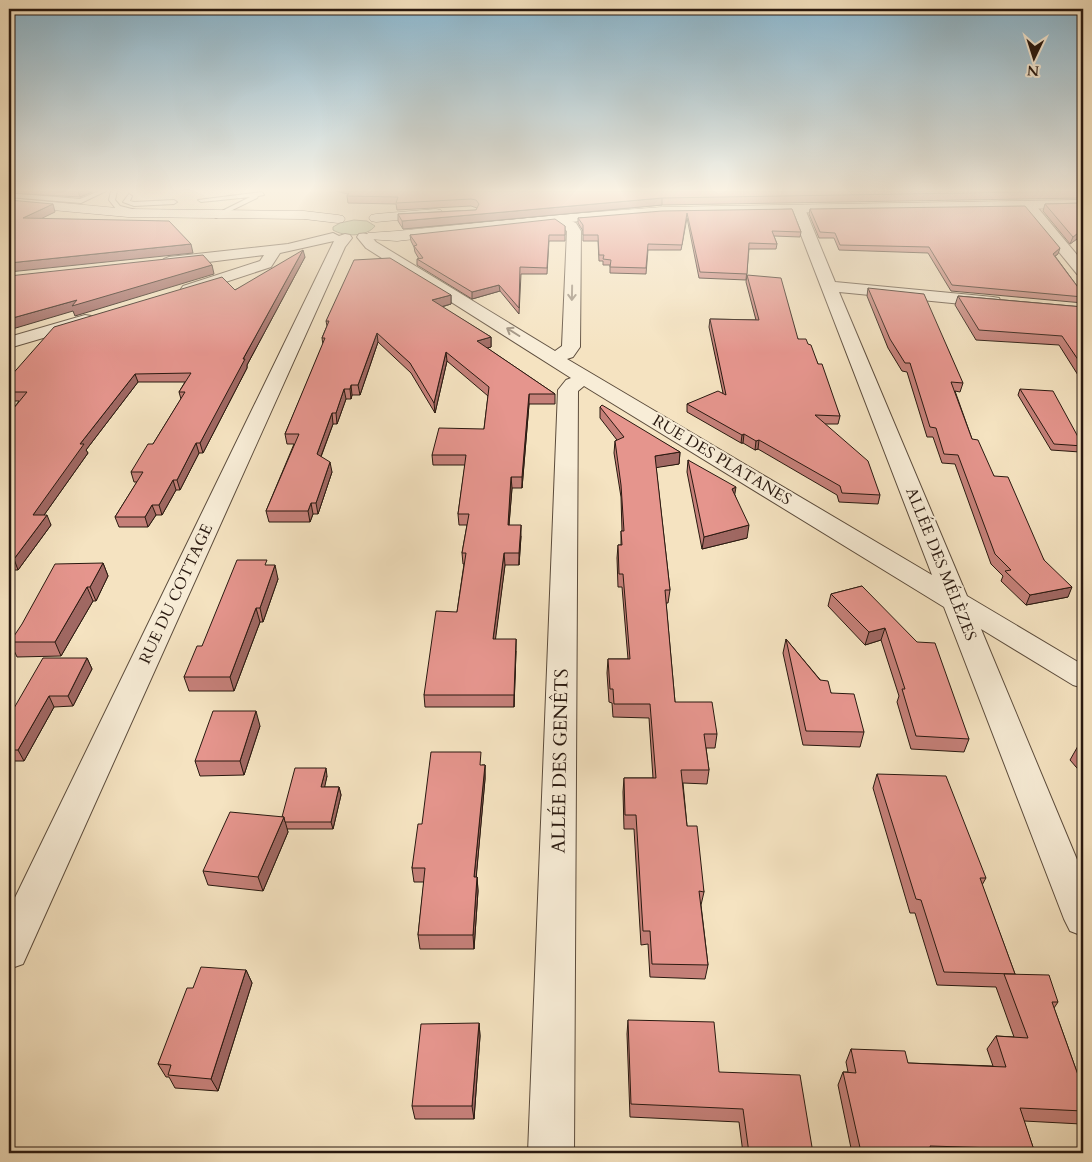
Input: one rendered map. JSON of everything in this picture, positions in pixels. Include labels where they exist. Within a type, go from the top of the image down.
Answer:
[{"type":"street","points":[[154,263],[274,250],[295,245]]},
{"type":"street","name":"RUE DU COTTAGE","points":[[9,951],[338,245]]},
{"type":"street","name":"RUE DES PLATANES","points":[[371,245],[585,378],[1083,678]]},
{"type":"street","points":[[554,358],[566,353],[571,347],[574,245]]},
{"type":"street","name":"ALLÉE DES MÉLÈZES","points":[[813,245],[1083,919]]},
{"type":"street","points":[[1062,245],[1083,271]]},
{"type":"street","points":[[169,295],[266,264],[274,250]]},
{"type":"street","points":[[829,286],[1014,304]]},
{"type":"street","points":[[9,343],[103,315]]},
{"type":"street","name":"ALLÉE DES GENÊTS","points":[[551,1153],[568,390],[573,384],[585,378]]},
{"type":"building","points":[[9,245],[179,245],[9,263]]},
{"type":"building","points":[[548,245],[547,268],[520,267],[519,308],[499,285],[472,292],[417,259],[423,258],[414,246]]},
{"type":"building","points":[[599,245],[648,245],[646,268],[610,267],[611,260],[603,259],[604,255],[599,255]]},
{"type":"building","points":[[694,245],[749,245],[747,274],[700,272]]},
{"type":"building","points":[[850,245],[1058,245],[1060,248],[1053,254],[1083,294],[1083,297],[952,285],[929,247]]},
{"type":"building","points":[[303,250],[243,359],[245,359],[200,443],[196,443],[177,480],[173,480],[159,505],[152,505],[145,517],[115,517],[143,472],[131,472],[148,444],[153,444],[185,392],[179,392],[191,373],[135,374],[80,444],[84,444],[33,515],[47,515],[14,559],[9,559],[9,414],[27,392],[9,392],[9,378],[54,327],[222,277],[235,290]]},
{"type":"building","points":[[203,255],[212,265],[72,306],[77,300],[9,319],[9,276]]},
{"type":"building","points":[[390,258],[451,295],[432,300],[491,337],[477,341],[555,394],[529,394],[522,477],[511,477],[508,525],[521,525],[519,553],[504,553],[493,639],[516,639],[514,695],[424,695],[436,611],[457,612],[466,553],[462,553],[469,514],[458,514],[466,455],[432,455],[439,428],[484,429],[489,387],[446,352],[434,403],[410,363],[377,333],[358,385],[351,385],[350,389],[344,389],[336,413],[332,413],[317,454],[330,462],[316,503],[311,503],[308,511],[266,511],[299,434],[285,434],[325,338],[322,338],[329,321],[326,321],[354,260]]},
{"type":"building","points":[[747,275],[781,278],[798,339],[806,339],[808,344],[811,345],[818,364],[822,364],[840,416],[815,415],[868,461],[880,495],[842,493],[840,486],[759,440],[756,441],[744,434],[742,435],[687,404],[718,391],[726,395],[710,319],[759,320]]},
{"type":"building","points":[[868,288],[924,294],[963,383],[951,382],[972,439],[978,440],[994,476],[1008,477],[1044,560],[1072,587],[1030,595],[1005,571],[1011,570],[995,554],[958,455],[944,454],[936,428],[930,427],[910,363],[905,363],[890,339]]},
{"type":"building","points":[[958,296],[1083,307],[1083,367],[1062,336],[979,330]]},
{"type":"building","points":[[1020,389],[1053,391],[1083,446],[1054,444]]},
{"type":"building","points":[[602,405],[680,452],[655,456],[670,590],[665,590],[675,702],[712,702],[717,734],[704,734],[709,770],[681,770],[687,826],[697,826],[704,892],[699,891],[708,965],[652,964],[650,931],[643,931],[636,815],[625,815],[624,778],[656,778],[650,704],[614,704],[613,689],[610,689],[608,659],[630,659],[623,574],[619,574],[618,545],[622,545],[621,531],[624,531],[621,485],[615,441],[624,437],[600,407]]},
{"type":"building","points":[[688,460],[736,487],[732,489],[749,525],[704,537]]},
{"type":"building","points":[[237,560],[267,560],[265,565],[275,565],[260,608],[256,608],[230,677],[184,677],[197,646],[202,646]]},
{"type":"building","points":[[103,563],[55,642],[10,642],[55,564]]},
{"type":"building","points":[[862,586],[917,642],[935,643],[969,739],[916,736],[902,689],[905,689],[885,628],[869,632],[831,594]]},
{"type":"building","points":[[786,639],[820,680],[828,681],[831,693],[854,694],[864,732],[806,731]]},
{"type":"building","points":[[43,658],[87,658],[68,696],[49,696],[18,750],[9,750],[9,715]]},
{"type":"building","points":[[213,711],[256,711],[240,761],[195,761]]},
{"type":"building","points":[[1083,745],[1083,752],[1078,746]]},
{"type":"building","points":[[431,752],[481,752],[480,765],[485,765],[474,877],[477,877],[473,935],[418,935],[425,868],[412,868],[418,824],[422,824]]},
{"type":"building","points":[[295,768],[326,768],[321,787],[339,787],[331,822],[285,822],[284,817],[282,817]]},
{"type":"building","points":[[877,774],[946,776],[986,878],[980,878],[1015,974],[944,972],[921,900],[916,899]]},
{"type":"building","points":[[230,812],[284,817],[258,877],[203,871]]},
{"type":"building","points":[[201,967],[246,970],[211,1079],[168,1075],[171,1065],[158,1064],[187,988],[193,988]]},
{"type":"building","points":[[1004,974],[1049,975],[1058,1002],[1052,1002],[1083,1089],[1083,1111],[1020,1108],[1035,1153],[997,1153],[996,1148],[930,1146],[932,1153],[861,1152],[843,1072],[856,1073],[851,1049],[905,1051],[908,1063],[1006,1067],[996,1036],[1028,1038]]},
{"type":"building","points":[[628,1020],[714,1022],[719,1072],[800,1075],[813,1153],[749,1153],[743,1109],[631,1104]]},
{"type":"building","points":[[479,1023],[472,1106],[412,1106],[421,1024]]},
{"type":"building","points":[[9,1152],[87,1152],[9,1153]]}]
